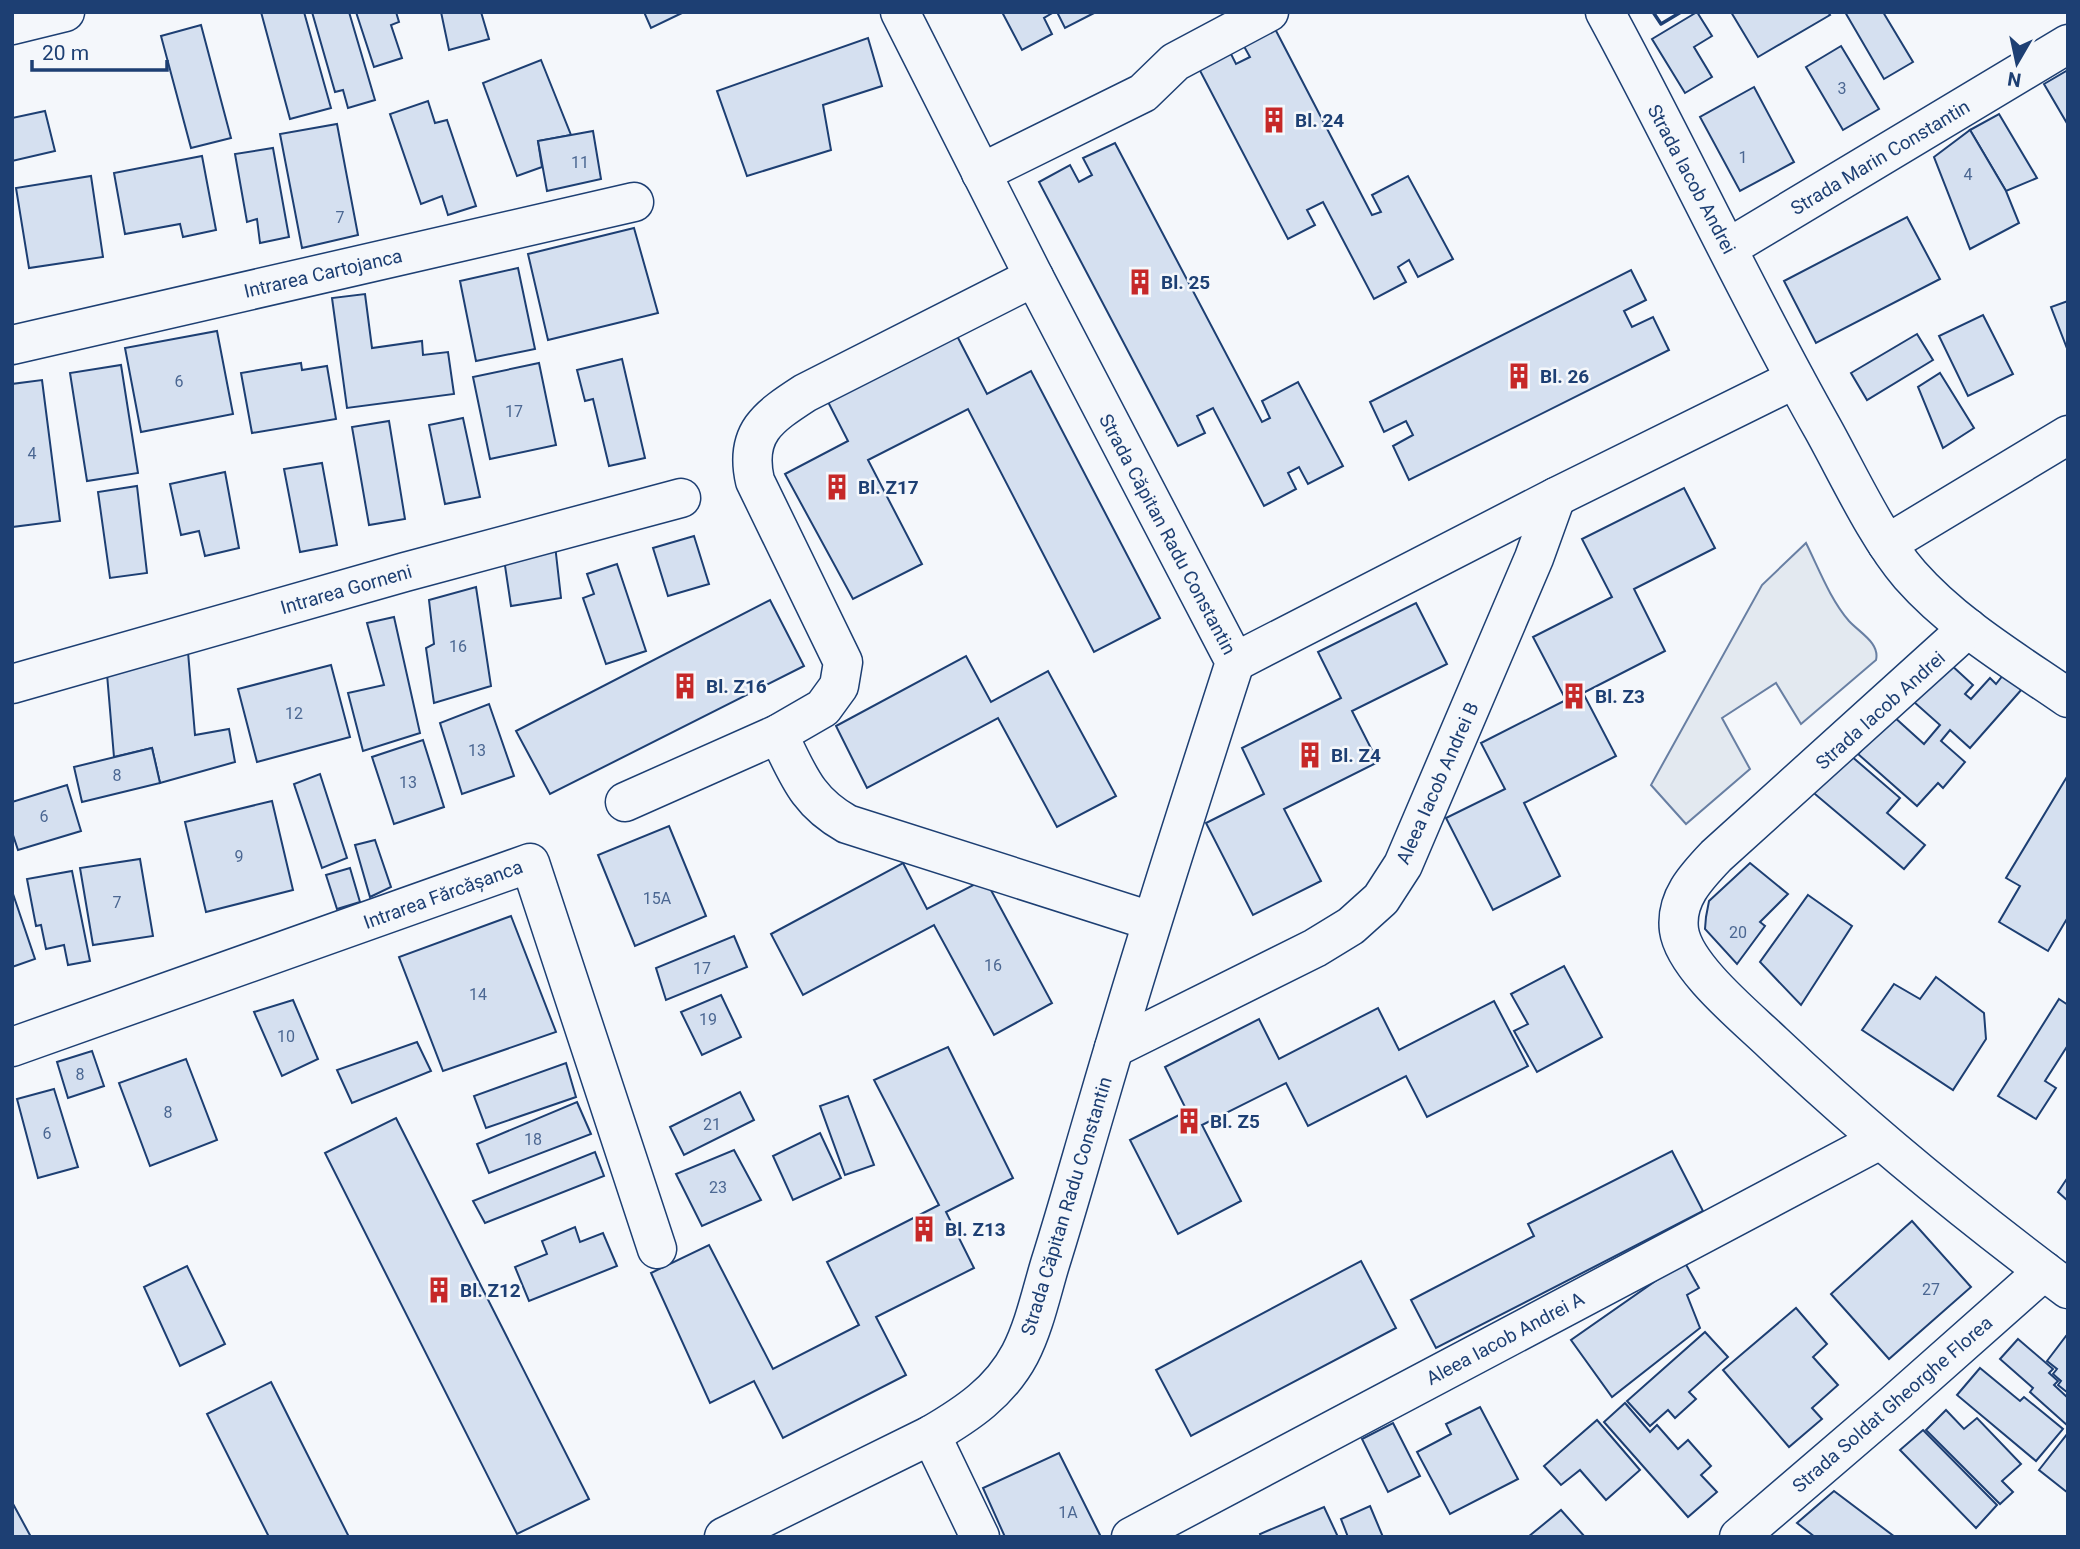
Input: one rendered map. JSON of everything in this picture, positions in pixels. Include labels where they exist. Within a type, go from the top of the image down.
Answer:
[{"type":"street","points":[[12,25],[65,12]]},
{"type":"street","name":"Strada Căpitan Radu Constantin","points":[[724,1537],[961,1418],[985,1399],[1006,1377],[1020,1353],[1040,1298],[1151,921],[1235,662],[900,12]]},
{"type":"street","points":[[981,173],[1143,93],[1175,62],[1269,12]]},
{"type":"street","name":"Strada Iacob Andrei","points":[[1605,12],[1795,379],[1887,544],[1909,574],[1968,628],[1694,879],[1682,900],[1679,932],[1696,965],[1715,988],[1880,1140],[2056,1280]]},
{"type":"street","name":"Strada Marin Constantin","points":[[1728,248],[2068,44]]},
{"type":"street","name":"Intrarea Cartojanca","points":[[12,345],[634,202]]},
{"type":"street","points":[[625,802],[779,734],[823,708],[839,686],[843,662],[755,481],[750,461],[754,442],[764,425],[777,411],[805,393],[1034,276]]},
{"type":"street","points":[[1235,662],[1556,497],[1795,379]]},
{"type":"street","points":[[1887,544],[2068,435]]},
{"type":"street","name":"Aleea Iacob Andrei B","points":[[1114,1048],[1315,948],[1351,926],[1381,899],[1403,865],[1534,558],[1556,497]]},
{"type":"street","name":"Intrarea Gorneni","points":[[12,684],[405,572],[681,498]]},
{"type":"street","points":[[1968,628],[2068,698]]},
{"type":"street","points":[[779,734],[807,792],[828,814],[847,824],[1151,921]]},
{"type":"street","name":"Intrarea Fărcășanca","points":[[12,1047],[530,863],[657,1249]]},
{"type":"street","name":"Aleea Iacob Andrei A","points":[[1131,1537],[1880,1140]]},
{"type":"street","name":"Strada Soldat Gheorghe Florea","points":[[1739,1537],[1894,1404],[2056,1280]]},
{"type":"street","points":[[931,1435],[980,1537]]},
{"type":"shaded area","points":[[1806,543],[1836,603],[1875,648],[1876,660],[1801,724],[1776,683],[1722,718],[1750,769],[1686,824],[1651,785],[1762,585]]},
{"type":"building","points":[[261,12],[304,12],[331,108],[290,119]]},
{"type":"building","points":[[312,12],[349,12],[375,100],[348,108],[343,90],[335,92]]},
{"type":"building","points":[[356,12],[396,12],[399,22],[391,25],[402,58],[374,67]]},
{"type":"building","points":[[441,12],[481,12],[489,39],[449,50]]},
{"type":"building","points":[[644,12],[684,12],[651,28]]},
{"type":"building","points":[[1002,12],[1054,12],[1044,18],[1052,34],[1022,50]]},
{"type":"building","points":[[1057,12],[1096,12],[1065,28]]},
{"type":"building","points":[[1697,12],[1712,36],[1694,47],[1712,77],[1685,93],[1652,39]]},
{"type":"building","points":[[1731,12],[1828,12],[1830,15],[1758,57]]},
{"type":"building","points":[[1845,12],[1883,12],[1913,62],[1884,79]]},
{"type":"building","points":[[201,25],[231,138],[191,148],[161,36]]},
{"type":"building","name":"Bl. 24","points":[[1273,25],[1372,215],[1381,212],[1372,195],[1408,176],[1453,259],[1418,277],[1409,260],[1398,267],[1406,282],[1374,299],[1323,202],[1307,210],[1315,225],[1288,239],[1196,63],[1228,48],[1236,64],[1250,57],[1241,41]]},
{"type":"building","points":[[868,38],[882,86],[823,105],[831,150],[747,176],[717,91]]},
{"type":"building","points":[[1841,46],[1879,109],[1843,130],[1806,67]]},
{"type":"building","points":[[541,60],[571,135],[538,141],[542,167],[517,176],[483,83]]},
{"type":"building","points":[[2068,70],[2068,125],[2044,84]]},
{"type":"building","points":[[1754,87],[1794,162],[1740,191],[1700,117]]},
{"type":"building","points":[[428,101],[435,123],[447,120],[476,206],[448,215],[442,196],[421,204],[390,114]]},
{"type":"building","points":[[45,111],[55,151],[12,161],[12,118]]},
{"type":"building","points":[[1999,114],[2037,178],[2006,191],[1970,130]]},
{"type":"building","points":[[337,124],[358,235],[302,248],[280,134]]},
{"type":"building","points":[[1970,130],[2006,191],[2019,223],[1970,249],[1934,157]]},
{"type":"building","points":[[593,131],[601,179],[547,191],[538,141]]},
{"type":"building","name":"Bl. 25","points":[[1115,143],[1262,422],[1270,418],[1262,401],[1298,382],[1343,466],[1308,484],[1299,467],[1288,473],[1296,489],[1264,506],[1213,408],[1197,416],[1205,433],[1178,446],[1039,182],[1070,165],[1079,182],[1092,175],[1083,158]]},
{"type":"building","points":[[273,148],[289,237],[260,243],[257,219],[247,222],[235,154]]},
{"type":"building","points":[[202,156],[216,230],[183,237],[180,224],[125,234],[114,173]]},
{"type":"building","points":[[91,176],[103,257],[29,268],[16,188]]},
{"type":"building","points":[[1907,217],[1940,279],[1816,343],[1784,281]]},
{"type":"building","points":[[634,228],[658,313],[548,340],[528,254]]},
{"type":"building","points":[[518,268],[535,349],[476,361],[460,281]]},
{"type":"building","name":"Bl. 26","points":[[1631,270],[1646,300],[1624,311],[1632,327],[1653,317],[1669,350],[1409,480],[1393,446],[1413,435],[1406,421],[1384,432],[1370,402]]},
{"type":"building","points":[[365,294],[372,348],[422,341],[423,355],[448,352],[454,394],[347,408],[332,298]]},
{"type":"building","points":[[2068,301],[2068,351],[2051,307]]},
{"type":"building","points":[[1983,315],[2013,374],[1968,396],[1939,336]]},
{"type":"building","points":[[217,331],[233,414],[141,432],[125,348]]},
{"type":"building","name":"Bl. Z17","points":[[955,332],[987,394],[1031,371],[1160,618],[1094,652],[968,409],[868,460],[922,564],[853,599],[785,474],[848,441],[826,398]]},
{"type":"building","points":[[1917,334],[1933,360],[1867,400],[1851,373]]},
{"type":"building","points":[[622,359],[645,458],[609,466],[593,399],[585,401],[577,370]]},
{"type":"building","points":[[301,363],[302,370],[327,366],[336,419],[252,433],[241,373]]},
{"type":"building","points":[[539,363],[556,445],[490,459],[473,377]]},
{"type":"building","points":[[121,365],[138,473],[87,481],[70,373]]},
{"type":"building","points":[[1940,373],[1974,428],[1943,448],[1918,387]]},
{"type":"building","points":[[42,380],[60,521],[12,527],[12,384]]},
{"type":"building","points":[[463,418],[480,497],[445,504],[429,425]]},
{"type":"building","points":[[389,421],[405,519],[369,525],[352,427]]},
{"type":"building","points":[[322,463],[337,545],[300,552],[284,469]]},
{"type":"building","points":[[225,472],[239,548],[205,556],[199,531],[181,535],[170,484]]},
{"type":"building","points":[[137,486],[147,573],[110,578],[98,492]]},
{"type":"building","name":"Bl. Z3","points":[[1684,488],[1715,548],[1634,589],[1665,651],[1583,693],[1616,756],[1524,803],[1560,876],[1493,910],[1446,818],[1505,789],[1481,743],[1566,700],[1533,637],[1612,597],[1582,539]]},
{"type":"building","points":[[694,536],[709,584],[668,596],[653,548]]},
{"type":"building","points":[[555,545],[561,598],[511,606],[504,559]]},
{"type":"building","points":[[617,564],[646,651],[606,664],[583,598],[594,594],[587,574]]},
{"type":"building","points":[[476,587],[491,686],[434,703],[426,648],[434,644],[429,600]]},
{"type":"building","name":"Bl. Z16","points":[[770,600],[804,666],[550,794],[516,731]]},
{"type":"building","name":"Bl. Z4","points":[[1416,603],[1447,664],[1352,711],[1378,762],[1284,809],[1321,881],[1253,915],[1206,823],[1264,794],[1242,748],[1341,698],[1318,652]]},
{"type":"building","points":[[394,617],[420,733],[363,751],[348,693],[384,685],[367,623]]},
{"type":"building","points":[[188,652],[195,735],[229,729],[235,762],[160,783],[152,748],[114,757],[107,674]]},
{"type":"building","points":[[966,656],[991,702],[1048,671],[1116,796],[1057,827],[998,718],[867,788],[836,726]]},
{"type":"building","points":[[1949,663],[1973,685],[1965,694],[1971,699],[1990,678],[1996,684],[2004,674],[2022,689],[1970,748],[1950,730],[1941,741],[1965,762],[1943,788],[1938,783],[1917,806],[1858,754],[1893,716],[1924,744],[1940,725],[1914,702]]},
{"type":"building","points":[[331,665],[350,737],[257,762],[238,689]]},
{"type":"building","points":[[489,704],[514,776],[462,794],[440,723]]},
{"type":"building","points":[[423,740],[444,807],[394,824],[372,757]]},
{"type":"building","points":[[152,748],[160,783],[82,802],[74,767]]},
{"type":"building","points":[[1843,749],[1900,798],[1887,813],[1925,845],[1904,869],[1809,789]]},
{"type":"building","points":[[320,774],[347,858],[322,868],[294,784]]},
{"type":"building","points":[[2068,775],[2068,917],[2048,951],[1999,922],[2020,886],[2006,878]]},
{"type":"building","points":[[67,785],[81,831],[18,850],[12,832],[12,802]]},
{"type":"building","points":[[272,801],[293,890],[206,912],[185,822]]},
{"type":"building","points":[[669,826],[706,916],[635,946],[598,855]]},
{"type":"building","points":[[375,840],[391,887],[370,897],[355,845]]},
{"type":"building","points":[[140,859],[153,936],[93,945],[80,868]]},
{"type":"building","points":[[903,863],[927,909],[985,879],[1052,1003],[994,1035],[934,925],[803,995],[771,934]]},
{"type":"building","points":[[1750,863],[1788,894],[1760,922],[1765,926],[1737,964],[1705,929],[1706,917],[1709,901]]},
{"type":"building","points":[[350,868],[360,902],[337,909],[326,875]]},
{"type":"building","points":[[72,871],[90,961],[68,965],[64,945],[46,949],[41,925],[36,926],[27,879]]},
{"type":"building","points":[[12,891],[35,959],[12,967]]},
{"type":"building","points":[[1808,895],[1852,926],[1801,1005],[1760,962]]},
{"type":"building","points":[[511,916],[556,1032],[443,1071],[399,957]]},
{"type":"building","points":[[734,936],[747,967],[666,1000],[656,968]]},
{"type":"building","points":[[1564,966],[1602,1037],[1537,1072],[1514,1031],[1528,1024],[1511,994]]},
{"type":"building","points":[[1936,977],[1984,1013],[1986,1039],[1953,1090],[1862,1030],[1894,984],[1920,999]]},
{"type":"building","points":[[721,995],[741,1037],[702,1055],[681,1012]]},
{"type":"building","points":[[2059,999],[2068,1005],[2068,1045],[2045,1081],[2056,1088],[2036,1119],[1998,1096]]},
{"type":"building","points":[[293,1000],[318,1059],[282,1076],[254,1012]]},
{"type":"building","name":"Bl. Z5","points":[[1494,1001],[1528,1066],[1427,1117],[1406,1076],[1308,1126],[1286,1083],[1202,1125],[1241,1201],[1178,1234],[1130,1140],[1187,1111],[1165,1067],[1259,1019],[1279,1059],[1378,1008],[1399,1050]]},
{"type":"building","points":[[417,1042],[431,1071],[352,1103],[337,1070]]},
{"type":"building","name":"Bl. Z13","points":[[948,1047],[1013,1178],[946,1212],[974,1268],[876,1317],[906,1375],[783,1438],[754,1381],[710,1403],[651,1273],[709,1245],[773,1369],[859,1325],[827,1262],[939,1205],[874,1080]]},
{"type":"building","points":[[92,1051],[104,1086],[68,1098],[57,1062]]},
{"type":"building","points":[[186,1059],[217,1140],[150,1166],[119,1083]]},
{"type":"building","points":[[566,1063],[576,1097],[486,1128],[474,1096]]},
{"type":"building","points":[[54,1089],[78,1167],[38,1178],[17,1099]]},
{"type":"building","points":[[740,1092],[754,1120],[684,1155],[670,1127]]},
{"type":"building","points":[[848,1096],[874,1165],[845,1175],[820,1106]]},
{"type":"building","points":[[577,1102],[591,1134],[489,1173],[477,1144]]},
{"type":"building","name":"Bl. Z12","points":[[396,1118],[589,1499],[517,1534],[325,1153]]},
{"type":"building","points":[[820,1133],[841,1178],[793,1200],[773,1156]]},
{"type":"building","points":[[734,1150],[761,1200],[702,1226],[676,1174]]},
{"type":"building","points":[[1672,1151],[1703,1211],[1436,1348],[1411,1300],[1534,1236],[1528,1224]]},
{"type":"building","points":[[595,1152],[604,1176],[485,1223],[473,1201]]},
{"type":"building","points":[[2068,1177],[2068,1201],[2058,1192]]},
{"type":"building","points":[[1912,1221],[1971,1287],[1889,1359],[1831,1294]]},
{"type":"building","points":[[575,1227],[580,1242],[603,1233],[617,1266],[529,1301],[515,1267],[547,1254],[542,1241]]},
{"type":"building","points":[[1361,1261],[1396,1328],[1191,1436],[1156,1370]]},
{"type":"building","points":[[1684,1261],[1699,1288],[1687,1295],[1700,1328],[1612,1397],[1571,1340]]},
{"type":"building","points":[[187,1266],[225,1344],[180,1366],[144,1287]]},
{"type":"building","points":[[1796,1308],[1827,1344],[1813,1357],[1838,1385],[1812,1408],[1822,1419],[1789,1447],[1723,1370]]},
{"type":"building","points":[[1705,1332],[1728,1357],[1689,1392],[1696,1399],[1675,1418],[1668,1410],[1650,1426],[1627,1401]]},
{"type":"building","points":[[2066,1336],[2068,1393],[2058,1385],[2061,1381],[2053,1374],[2057,1369],[2047,1361]]},
{"type":"building","points":[[2018,1339],[2053,1369],[2049,1373],[2058,1381],[2054,1385],[2068,1398],[2068,1426],[2030,1392],[2033,1388],[2000,1359]]},
{"type":"building","points":[[1980,1368],[2020,1401],[2024,1397],[2063,1429],[2036,1461],[1957,1395]]},
{"type":"building","points":[[271,1382],[349,1537],[269,1537],[207,1414]]},
{"type":"building","points":[[1625,1403],[1650,1432],[1657,1425],[1678,1449],[1688,1440],[1711,1466],[1701,1475],[1717,1492],[1688,1517],[1604,1422]]},
{"type":"building","points":[[1480,1407],[1518,1479],[1450,1514],[1417,1452],[1451,1434],[1446,1424]]},
{"type":"building","points":[[1946,1410],[1964,1429],[1977,1418],[2021,1464],[2002,1481],[2013,1492],[2000,1504],[1926,1430]]},
{"type":"building","points":[[1597,1420],[1640,1470],[1606,1500],[1580,1470],[1561,1485],[1544,1466]]},
{"type":"building","points":[[1393,1423],[1420,1476],[1388,1492],[1362,1439]]},
{"type":"building","points":[[1923,1430],[1997,1505],[1976,1528],[1900,1450]]},
{"type":"building","points":[[2068,1433],[2068,1493],[2039,1470]]},
{"type":"building","points":[[1059,1453],[1100,1535],[1005,1537],[983,1488]]},
{"type":"building","points":[[1834,1491],[1895,1537],[1815,1537],[1797,1523]]},
{"type":"building","points":[[12,1502],[31,1537],[12,1537]]},
{"type":"building","points":[[1370,1506],[1383,1537],[1348,1537],[1341,1519]]},
{"type":"building","points":[[1324,1507],[1338,1537],[1261,1537],[1260,1534]]},
{"type":"building","points":[[1561,1510],[1585,1537],[1528,1537]]},
{"type":"wall","points":[[1653,12],[1661,24],[1681,12]]},
{"type":"place","name":"Bl. 24","points":[[1274,120]]},
{"type":"place","name":"Bl. 25","points":[[1140,282]]},
{"type":"place","name":"Bl. 26","points":[[1519,376]]},
{"type":"place","name":"Bl. Z17","points":[[837,487]]},
{"type":"place","name":"Bl. Z16","points":[[685,686]]},
{"type":"place","name":"Bl. Z3","points":[[1574,696]]},
{"type":"place","name":"Bl. Z4","points":[[1310,755]]},
{"type":"place","name":"Bl. Z5","points":[[1189,1121]]},
{"type":"place","name":"Bl. Z13","points":[[924,1229]]},
{"type":"place","name":"Bl. Z12","points":[[439,1290]]}]
